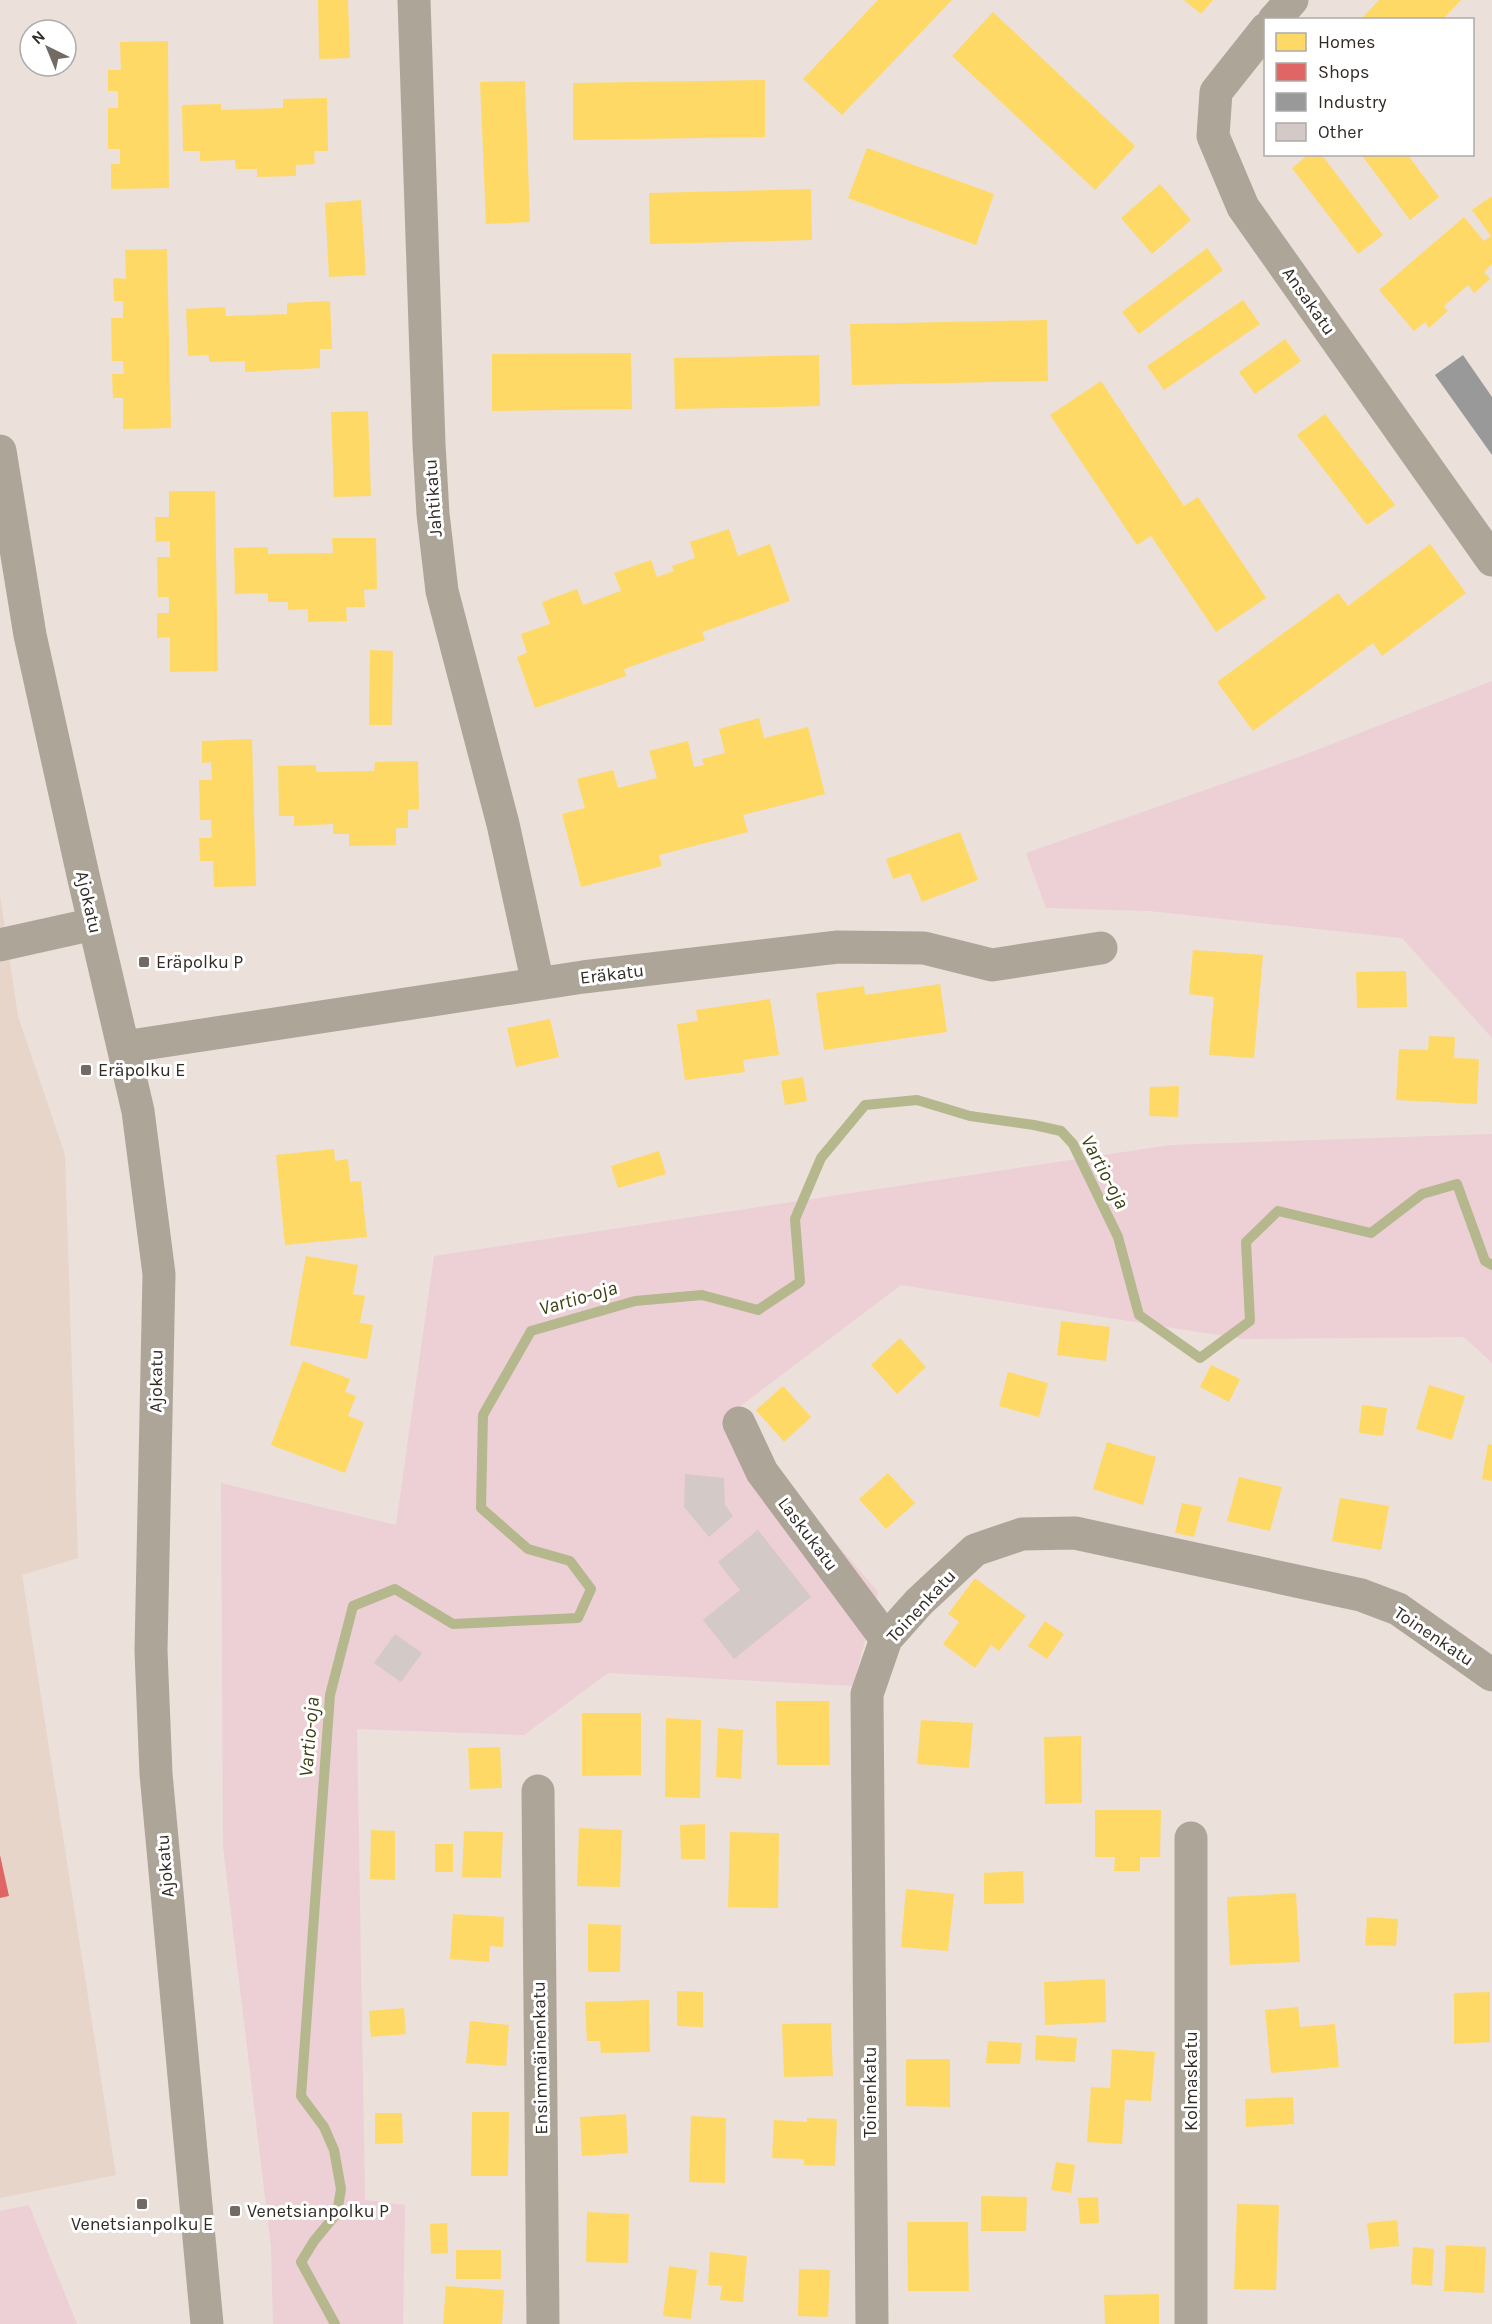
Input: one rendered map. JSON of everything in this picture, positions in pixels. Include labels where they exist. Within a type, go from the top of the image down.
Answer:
[{"type":"street","name":"Jahtikatu","points":[[414,0],[429,444],[433,514],[442,591],[503,825],[538,984]]},
{"type":"street","points":[[1276,18],[1292,0]]},
{"type":"street","name":"Ansakatu","points":[[1264,31],[1251,44],[1216,92],[1213,136],[1244,207],[1492,560]]},
{"type":"street","name":"Ajokatu","points":[[0,451],[30,635],[138,1111],[159,1274],[151,1651],[155,1752],[207,2324]]},
{"type":"street","points":[[0,945],[94,924]]},
{"type":"street","name":"Eräkatu","points":[[124,1047],[538,984],[838,947],[924,948],[992,965],[1101,948]]},
{"type":"street","name":"Laskukatu","points":[[739,1423],[762,1472],[886,1639]]},
{"type":"street","name":"Toinenkatu","points":[[872,2324],[867,1694],[886,1639],[919,1602],[975,1550],[1022,1534],[1075,1533],[1361,1595],[1398,1609],[1492,1676]]},
{"type":"street","name":"Ensimmäinenkatu","points":[[538,1791],[543,2324]]},
{"type":"street","name":"Kolmaskatu","points":[[1191,1838],[1191,2324]]},
{"type":"shaded area","points":[[1492,681],[1492,1038],[1402,938],[1149,911],[1046,908],[1026,853],[1299,757]]},
{"type":"shaded area","points":[[0,895],[18,1016],[65,1155],[78,1558],[22,1575],[116,2175],[0,2198]]},
{"type":"shaded area","points":[[1492,1134],[1492,1363],[1464,1337],[1243,1339],[901,1285],[727,1416],[878,1592],[853,1686],[608,1673],[524,1735],[357,1729],[365,2200],[405,2205],[403,2324],[273,2324],[271,2247],[223,1847],[221,1483],[396,1525],[434,1256],[1170,1145]]},
{"type":"shaded area","points":[[29,2205],[77,2324],[0,2324],[0,2211]]},
{"type":"building: Homes","points":[[318,0],[348,0],[350,58],[319,59]]},
{"type":"building: Homes","points":[[878,0],[952,0],[842,115],[803,79]]},
{"type":"building: Homes","points":[[1184,0],[1213,0],[1201,14]]},
{"type":"building: Homes","points":[[1379,0],[1461,0],[1444,18],[1362,18]]},
{"type":"building: Homes","points":[[993,12],[1135,146],[1095,190],[952,56]]},
{"type":"building: Homes","points":[[168,41],[169,188],[111,189],[111,164],[120,164],[120,149],[108,149],[108,108],[118,108],[118,91],[108,91],[108,70],[121,70],[120,42]]},
{"type":"building: Homes","points":[[765,80],[765,137],[573,140],[573,83]]},
{"type":"building: Homes","points":[[525,81],[530,222],[486,224],[480,82]]},
{"type":"building: Homes","points":[[327,98],[328,151],[314,151],[315,164],[296,165],[296,176],[257,177],[257,169],[236,169],[235,160],[200,161],[200,151],[183,151],[182,105],[221,104],[221,110],[283,108],[283,99]]},
{"type":"building: Homes","points":[[867,148],[994,194],[976,245],[848,198]]},
{"type":"building: Homes","points":[[1307,156],[1323,156],[1383,235],[1358,254],[1292,168]]},
{"type":"building: Homes","points":[[1362,156],[1408,156],[1439,197],[1410,220]]},
{"type":"building: Homes","points":[[1160,184],[1191,220],[1152,254],[1121,218]]},
{"type":"building: Homes","points":[[811,189],[812,240],[650,244],[649,193]]},
{"type":"building: Homes","points":[[1492,196],[1492,264],[1484,272],[1490,279],[1474,293],[1468,285],[1444,306],[1448,311],[1429,328],[1425,322],[1414,331],[1379,290],[1464,217],[1484,241],[1491,236],[1472,210]]},
{"type":"building: Homes","points":[[361,200],[366,275],[329,277],[325,203]]},
{"type":"building: Homes","points":[[1207,248],[1223,270],[1139,334],[1122,312]]},
{"type":"building: Homes","points":[[167,249],[171,428],[123,429],[123,398],[113,398],[112,374],[124,374],[123,361],[112,361],[111,318],[123,318],[123,301],[114,301],[113,278],[126,279],[125,250]]},
{"type":"building: Homes","points":[[1243,300],[1260,324],[1164,390],[1147,366]]},
{"type":"building: Homes","points":[[330,301],[332,349],[320,349],[320,368],[245,372],[245,361],[209,362],[209,355],[188,356],[186,309],[225,307],[226,316],[287,314],[287,303]]},
{"type":"building: Homes","points":[[1047,320],[1048,381],[852,385],[850,324]]},
{"type":"building: Homes","points":[[1285,339],[1301,361],[1255,394],[1239,372]]},
{"type":"building: Homes","points":[[631,353],[632,409],[492,411],[492,354]]},
{"type":"building: Homes","points":[[819,355],[820,406],[675,409],[674,358]]},
{"type":"building: Homes","points":[[1101,381],[1184,506],[1198,497],[1266,598],[1216,632],[1151,536],[1137,545],[1050,415]]},
{"type":"building: Homes","points":[[368,411],[371,496],[334,497],[331,412]]},
{"type":"building: Homes","points":[[1325,414],[1395,505],[1367,525],[1297,435]]},
{"type":"building: Homes","points":[[169,491],[215,491],[218,671],[170,672],[170,637],[157,638],[157,613],[169,613],[169,597],[158,597],[157,557],[170,557],[170,541],[156,542],[155,517],[169,517]]},
{"type":"building: Homes","points":[[729,529],[738,556],[770,544],[790,601],[702,632],[705,640],[624,669],[626,676],[535,708],[517,657],[527,653],[521,634],[550,624],[542,602],[577,589],[583,605],[621,591],[614,573],[651,560],[657,577],[674,571],[672,566],[695,558],[690,542]]},
{"type":"building: Homes","points":[[332,538],[376,538],[377,589],[364,590],[365,607],[346,607],[347,621],[308,622],[308,609],[288,610],[288,602],[268,602],[268,593],[235,594],[234,548],[268,547],[268,554],[333,553]]},
{"type":"building: Homes","points":[[1430,544],[1466,593],[1382,656],[1373,643],[1253,731],[1217,682],[1338,593],[1348,606]]},
{"type":"building: Homes","points":[[370,650],[393,651],[392,725],[369,725]]},
{"type":"building: Homes","points":[[759,718],[764,738],[808,727],[825,794],[743,815],[748,832],[659,855],[662,866],[581,887],[562,814],[585,808],[577,779],[613,770],[618,788],[657,778],[649,751],[688,741],[694,767],[704,765],[702,759],[725,753],[719,729]]},
{"type":"building: Homes","points":[[252,739],[256,886],[214,887],[213,861],[200,861],[199,838],[212,838],[211,820],[200,820],[199,780],[212,780],[211,762],[202,763],[202,741]]},
{"type":"building: Homes","points":[[418,761],[419,809],[408,810],[408,828],[396,828],[396,845],[349,846],[349,834],[333,834],[333,824],[294,826],[294,816],[279,816],[278,766],[316,765],[316,772],[374,771],[375,762]]},
{"type":"building: Homes","points":[[960,832],[978,880],[922,902],[910,873],[893,879],[886,859]]},
{"type":"building: Homes","points":[[1193,950],[1263,955],[1254,1058],[1209,1055],[1214,997],[1189,994]]},
{"type":"building: Homes","points":[[1406,971],[1407,1007],[1357,1008],[1356,972]]},
{"type":"building: Homes","points":[[940,984],[947,1032],[824,1050],[816,993],[864,986],[865,995]]},
{"type":"building: Homes","points":[[770,999],[779,1055],[743,1060],[745,1072],[685,1080],[677,1024],[698,1021],[696,1010]]},
{"type":"building: Homes","points":[[550,1019],[559,1057],[516,1067],[507,1028]]},
{"type":"building: Homes","points":[[1429,1036],[1455,1037],[1454,1058],[1479,1059],[1477,1104],[1396,1100],[1399,1049],[1428,1050]]},
{"type":"building: Homes","points":[[803,1077],[807,1101],[785,1105],[781,1081]]},
{"type":"building: Homes","points":[[1179,1086],[1178,1117],[1149,1116],[1150,1087]]},
{"type":"building: Homes","points":[[334,1149],[335,1161],[348,1159],[350,1182],[361,1181],[367,1237],[285,1245],[276,1155]]},
{"type":"building: Homes","points":[[659,1151],[666,1174],[618,1188],[611,1166]]},
{"type":"building: Homes","points":[[306,1256],[358,1265],[353,1294],[365,1296],[360,1323],[373,1325],[367,1359],[290,1345]]},
{"type":"building: Homes","points":[[1061,1321],[1110,1327],[1106,1361],[1057,1355]]},
{"type":"building: Homes","points":[[900,1338],[926,1367],[897,1394],[871,1365]]},
{"type":"building: Homes","points":[[303,1361],[350,1379],[345,1392],[356,1396],[348,1416],[364,1422],[345,1473],[271,1445]]},
{"type":"building: Homes","points":[[1211,1365],[1240,1379],[1229,1402],[1200,1387]]},
{"type":"building: Homes","points":[[1008,1372],[1048,1383],[1039,1417],[999,1406]]},
{"type":"building: Homes","points":[[1429,1385],[1465,1396],[1452,1440],[1416,1429]]},
{"type":"building: Homes","points":[[783,1386],[811,1417],[784,1442],[756,1410]]},
{"type":"building: Homes","points":[[1362,1405],[1387,1408],[1383,1436],[1359,1433]]},
{"type":"building: Homes","points":[[1107,1442],[1156,1457],[1143,1505],[1093,1489]]},
{"type":"building: Homes","points":[[1488,1444],[1492,1445],[1492,1481],[1482,1479]]},
{"type":"building: Homes","points":[[888,1473],[915,1503],[886,1529],[859,1499]]},
{"type":"building: Homes","points":[[1239,1477],[1282,1487],[1270,1531],[1227,1521]]},
{"type":"building: Homes","points":[[1340,1498],[1389,1506],[1381,1550],[1332,1541]]},
{"type":"building: Homes","points":[[1182,1503],[1202,1507],[1194,1537],[1175,1533]]},
{"type":"building: Homes","points":[[975,1578],[1026,1616],[999,1651],[991,1645],[975,1668],[943,1644],[959,1622],[948,1614]]},
{"type":"building: Homes","points":[[1045,1621],[1064,1634],[1047,1659],[1028,1646]]},
{"type":"building: Homes","points":[[776,1701],[829,1701],[830,1765],[777,1765]]},
{"type":"building: Homes","points":[[582,1713],[641,1713],[641,1775],[582,1776]]},
{"type":"building: Homes","points":[[666,1718],[701,1720],[700,1798],[665,1797]]},
{"type":"building: Homes","points":[[921,1720],[973,1723],[969,1768],[917,1764]]},
{"type":"building: Homes","points":[[718,1728],[743,1730],[741,1779],[716,1777]]},
{"type":"building: Homes","points":[[1081,1736],[1082,1803],[1045,1804],[1044,1737]]},
{"type":"building: Homes","points":[[500,1747],[502,1788],[470,1789],[468,1748]]},
{"type":"building: Homes","points":[[1095,1810],[1161,1810],[1160,1857],[1140,1857],[1140,1871],[1114,1871],[1115,1857],[1095,1857]]},
{"type":"building: Homes","points":[[705,1824],[705,1859],[681,1859],[680,1825]]},
{"type":"building: Homes","points":[[579,1828],[622,1830],[620,1887],[577,1886]]},
{"type":"building: Homes","points":[[371,1830],[395,1831],[395,1880],[370,1879]]},
{"type":"building: Homes","points":[[464,1831],[503,1832],[501,1878],[462,1877]]},
{"type":"building: Homes","points":[[730,1832],[779,1833],[778,1908],[728,1907]]},
{"type":"building: Homes","points":[[435,1844],[453,1844],[453,1872],[435,1872]]},
{"type":"building: Homes","points":[[1023,1871],[1024,1903],[984,1904],[984,1873]]},
{"type":"building: Homes","points":[[906,1889],[954,1894],[948,1951],[901,1947]]},
{"type":"building: Homes","points":[[1296,1893],[1300,1962],[1230,1965],[1227,1897]]},
{"type":"building: Homes","points":[[453,1914],[504,1917],[503,1947],[490,1946],[489,1962],[450,1959]]},
{"type":"building: Homes","points":[[1367,1917],[1398,1919],[1396,1946],[1365,1945]]},
{"type":"building: Homes","points":[[588,1924],[621,1925],[620,1972],[588,1972]]},
{"type":"building: Homes","points":[[1105,1979],[1106,2022],[1045,2025],[1044,1982]]},
{"type":"building: Homes","points":[[677,1991],[703,1992],[703,2027],[677,2026]]},
{"type":"building: Homes","points":[[1490,1992],[1490,2042],[1454,2044],[1454,1993]]},
{"type":"building: Homes","points":[[649,2000],[650,2052],[601,2053],[600,2041],[587,2041],[585,2002]]},
{"type":"building: Homes","points":[[1298,2007],[1300,2027],[1335,2024],[1339,2067],[1271,2073],[1265,2010]]},
{"type":"building: Homes","points":[[404,2008],[406,2034],[371,2037],[369,2011]]},
{"type":"building: Homes","points":[[470,2021],[509,2025],[506,2066],[466,2063]]},
{"type":"building: Homes","points":[[831,2023],[833,2076],[784,2077],[782,2024]]},
{"type":"building: Homes","points":[[1036,2035],[1077,2038],[1075,2062],[1035,2060]]},
{"type":"building: Homes","points":[[988,2041],[1022,2043],[1020,2064],[986,2063]]},
{"type":"building: Homes","points":[[1112,2049],[1155,2052],[1151,2101],[1125,2100],[1122,2144],[1087,2142],[1091,2087],[1110,2088]]},
{"type":"building: Homes","points":[[906,2059],[950,2059],[950,2107],[906,2106]]},
{"type":"building: Homes","points":[[1293,2097],[1294,2124],[1246,2127],[1245,2099]]},
{"type":"building: Homes","points":[[472,2112],[509,2112],[508,2176],[471,2176]]},
{"type":"building: Homes","points":[[375,2113],[402,2113],[403,2143],[375,2144]]},
{"type":"building: Homes","points":[[626,2114],[628,2153],[582,2156],[580,2117]]},
{"type":"building: Homes","points":[[691,2116],[726,2118],[725,2183],[689,2182]]},
{"type":"building: Homes","points":[[807,2118],[837,2119],[835,2166],[804,2165],[804,2159],[772,2158],[774,2120],[807,2122]]},
{"type":"building: Homes","points":[[1056,2162],[1075,2165],[1071,2193],[1051,2190]]},
{"type":"building: Homes","points":[[981,2196],[1027,2197],[1026,2231],[981,2231]]},
{"type":"building: Homes","points":[[1098,2197],[1099,2223],[1080,2224],[1078,2198]]},
{"type":"building: Homes","points":[[1237,2204],[1279,2205],[1276,2290],[1234,2289]]},
{"type":"building: Homes","points":[[587,2212],[629,2214],[628,2263],[586,2262]]},
{"type":"building: Homes","points":[[1397,2220],[1399,2246],[1370,2249],[1367,2223]]},
{"type":"building: Homes","points":[[907,2222],[968,2222],[969,2291],[908,2291]]},
{"type":"building: Homes","points":[[447,2223],[448,2253],[431,2254],[430,2224]]},
{"type":"building: Homes","points":[[1446,2245],[1486,2247],[1484,2293],[1444,2291]]},
{"type":"building: Homes","points":[[1413,2247],[1434,2249],[1432,2286],[1411,2284]]},
{"type":"building: Homes","points":[[456,2250],[501,2250],[501,2279],[456,2279]]},
{"type":"building: Homes","points":[[710,2252],[747,2256],[743,2302],[720,2300],[722,2286],[708,2285]]},
{"type":"building: Homes","points":[[669,2266],[697,2270],[691,2319],[663,2316]]},
{"type":"building: Homes","points":[[799,2269],[830,2270],[828,2317],[798,2316]]},
{"type":"building: Homes","points":[[446,2286],[504,2290],[502,2324],[443,2324]]},
{"type":"building: Homes","points":[[1159,2294],[1159,2324],[1105,2324],[1104,2295]]},
{"type":"building: Shops","points":[[0,1855],[9,1896],[0,1898]]},
{"type":"building: Industry","points":[[1463,355],[1492,397],[1492,455],[1435,375]]},
{"type":"building: Other","points":[[685,1474],[724,1478],[725,1505],[733,1516],[709,1537],[684,1507]]},
{"type":"building: Other","points":[[758,1530],[811,1597],[734,1659],[703,1620],[740,1590],[718,1562]]},
{"type":"building: Other","points":[[395,1634],[422,1653],[401,1682],[374,1663]]},
{"type":"waterway","name":"Vartio-oja","points":[[335,2324],[301,2262],[314,2241],[337,2213],[341,2189],[334,2150],[324,2127],[301,2096],[330,1695],[353,1606],[395,1589],[453,1624],[578,1618],[591,1589],[570,1561],[528,1549],[481,1508],[483,1415],[531,1331],[635,1301],[702,1295],[758,1310],[800,1282],[795,1219],[821,1158],[865,1105],[917,1100],[970,1116],[1061,1131],[1073,1144],[1118,1237],[1139,1315],[1200,1358],[1250,1321],[1246,1242],[1278,1211],[1371,1233],[1422,1194],[1457,1184],[1485,1261],[1492,1265]]},
{"type":"place","name":"Eräpolku P","points":[[144,962]]},
{"type":"place","name":"Eräpolku E","points":[[86,1070]]},
{"type":"place","name":"Venetsianpolku E","points":[[142,2204]]},
{"type":"place","name":"Venetsianpolku P","points":[[235,2211]]}]
